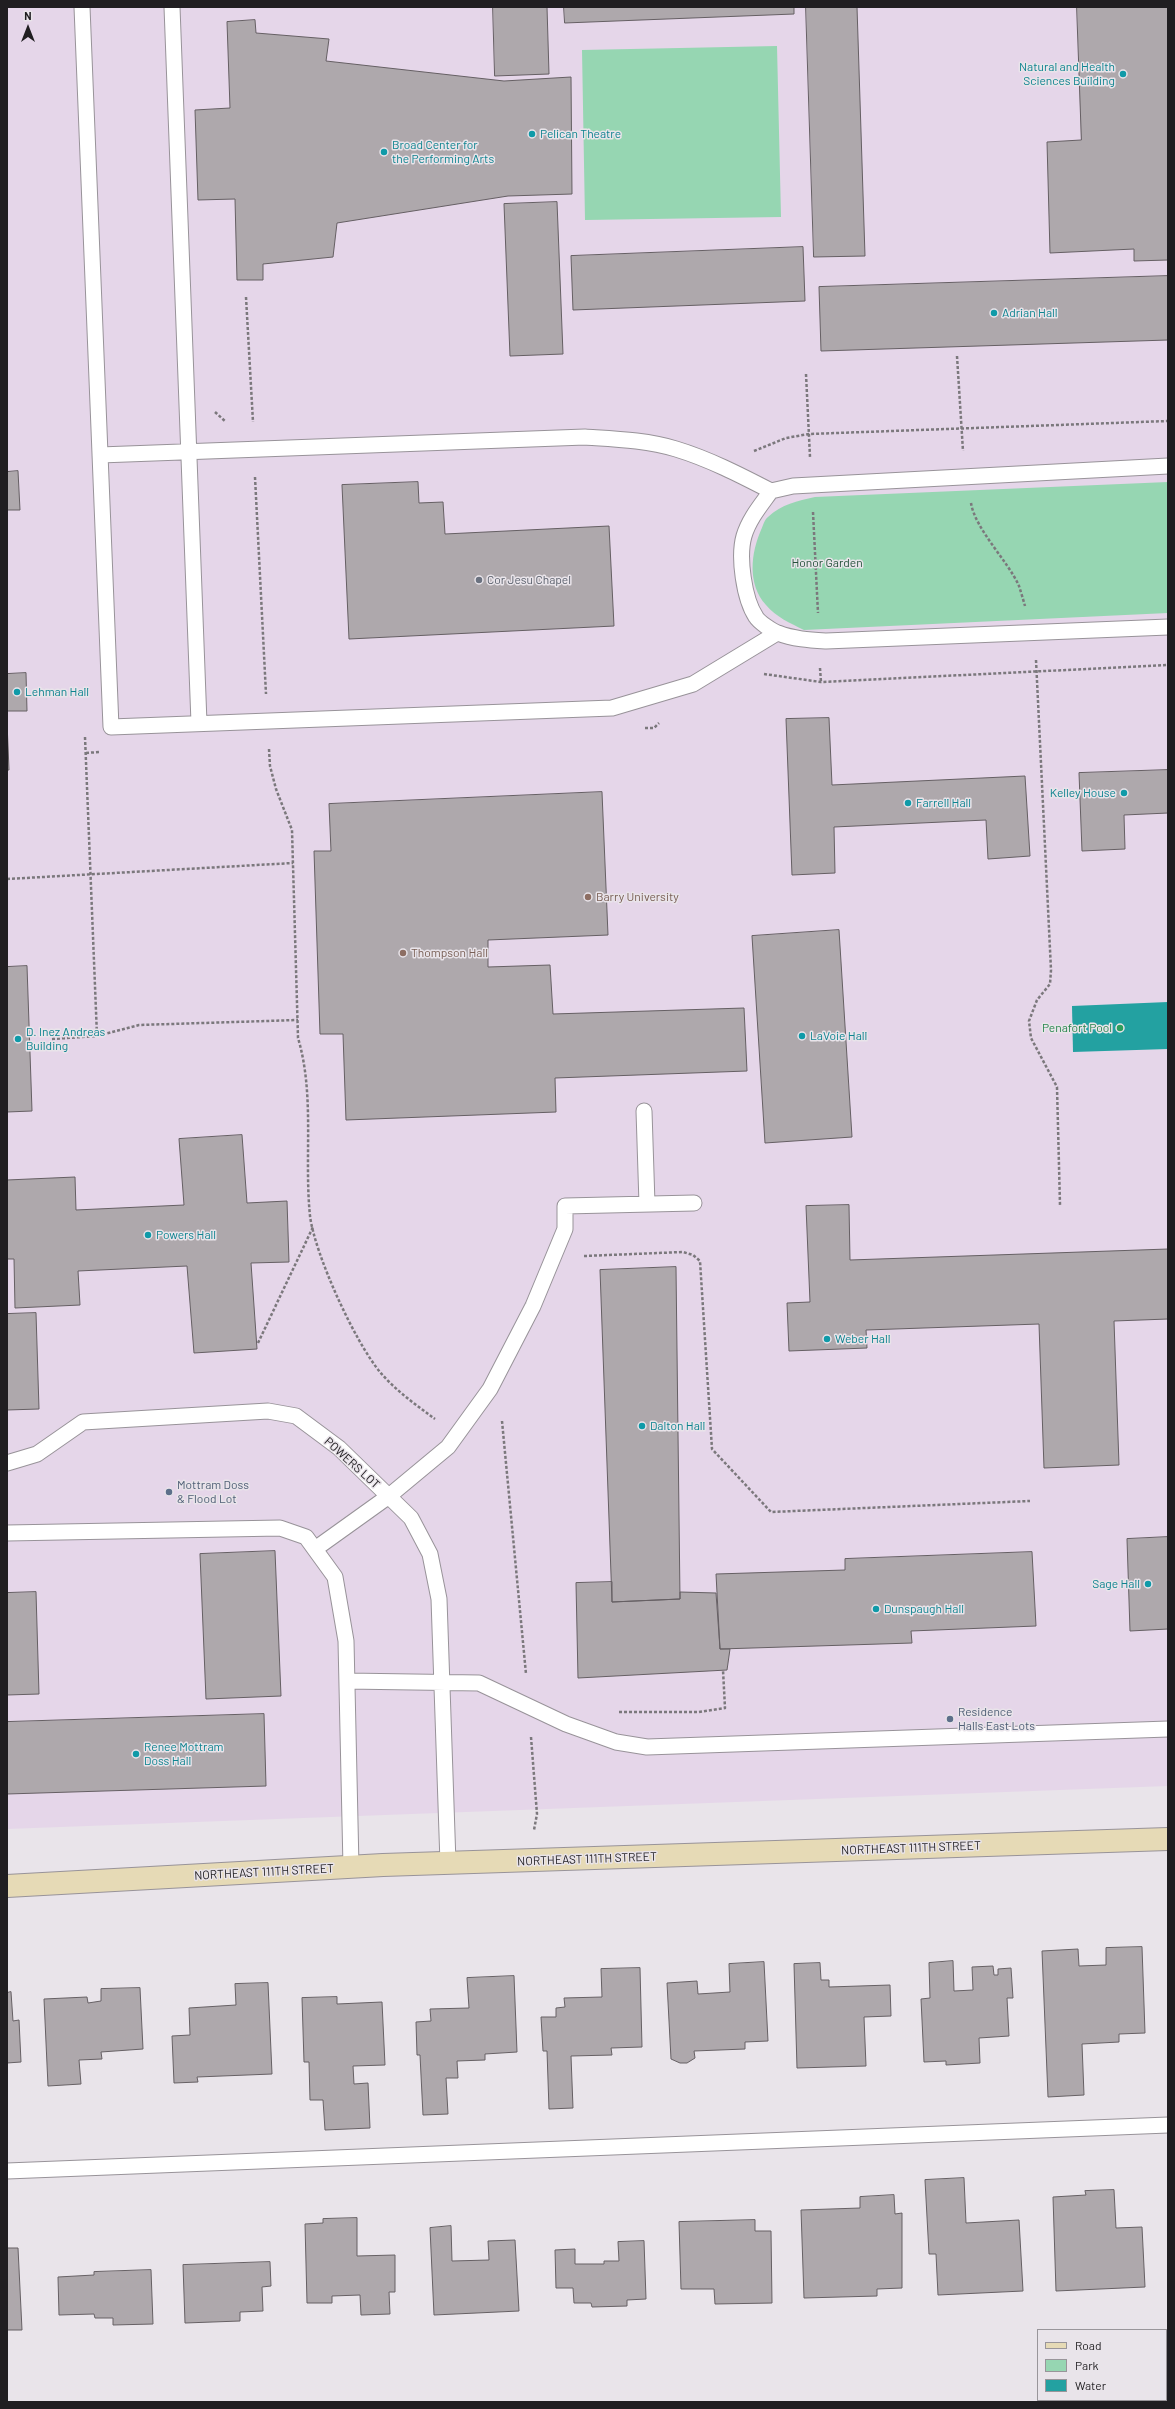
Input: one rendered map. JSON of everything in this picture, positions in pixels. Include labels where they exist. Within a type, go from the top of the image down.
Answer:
[{"type":"street","name":"NORTHEAST 111TH STREET","points":[[7,1886],[448,1863],[1168,1839]]},
{"type":"lane","points":[[82,7],[111,727],[612,708],[694,684],[777,633]]},
{"type":"lane","points":[[172,7],[199,723]]},
{"type":"lane","points":[[100,455],[585,437],[630,440],[675,448],[727,468],[771,491],[812,484],[1168,466]]},
{"type":"lane","points":[[771,491],[754,514],[744,536],[742,561],[746,593],[756,617],[777,633],[819,640],[1168,627]]},
{"type":"lane","points":[[644,1111],[647,1204]]},
{"type":"lane","points":[[315,1549],[389,1496],[448,1447],[457,1435],[490,1389],[533,1306],[565,1229],[565,1206],[694,1203]]},
{"type":"lane","name":"POWERS LOT","points":[[7,1464],[37,1454],[83,1422],[268,1411],[296,1416],[339,1448],[411,1518],[430,1554],[439,1599],[448,1863]]},
{"type":"lane","points":[[7,1533],[280,1528],[306,1537],[335,1577],[346,1641],[351,1867]]},
{"type":"lane","points":[[347,1681],[479,1683],[566,1724],[616,1742],[647,1747],[1168,1729]]},
{"type":"lane","points":[[7,2171],[1168,2125]]},
{"type":"path","points":[[246,297],[270,766],[276,789],[292,830],[298,1038],[305,1064],[310,1217],[321,1253],[349,1323],[380,1372],[412,1402],[457,1435]]},
{"type":"path","points":[[957,356],[960,429],[972,509],[1019,585],[1032,632],[1037,672],[1051,970],[1050,984],[1037,1000],[1029,1021],[1031,1038],[1057,1087],[1060,1205]]},
{"type":"path","points":[[806,374],[821,682]]},
{"type":"path","points":[[214,411],[229,425]]},
{"type":"path","points":[[746,449],[753,451],[786,438],[809,434],[1168,421]]},
{"type":"path","points":[[7,879],[293,863]]},
{"type":"path","points":[[52,1039],[97,1036]]},
{"type":"path","points":[[258,1343],[313,1226]]},
{"type":"path","points":[[553,1257],[682,1252],[694,1255],[700,1261],[712,1449],[771,1512],[1030,1501]]},
{"type":"path","points":[[497,1376],[537,1814],[537,1824],[533,1832]]},
{"type":"path","points":[[618,1712],[699,1712],[725,1708],[723,1670]]},
{"type":"shaded area","name":"Barry University","points":[[7,7],[1168,7],[1168,1786],[7,1829]]},
{"type":"green space","points":[[777,46],[781,217],[585,220],[582,50]]},
{"type":"green space","name":"Honor Garden","points":[[1168,482],[1168,613],[804,630],[774,613],[766,605],[760,597],[753,578],[753,558],[755,548],[764,523],[768,517],[784,506],[808,498]]},
{"type":"water","name":"Penafort Pool","points":[[1168,1002],[1168,1049],[1073,1052],[1072,1006]]},
{"type":"building","points":[[493,7],[547,7],[549,74],[495,76]]},
{"type":"building","points":[[564,7],[794,7],[794,14],[565,23]]},
{"type":"building","points":[[806,7],[857,7],[865,256],[814,257]]},
{"type":"building","name":"Natural and Health Sciences Building","points":[[1077,7],[1168,7],[1168,260],[1134,261],[1134,249],[1050,253],[1047,142],[1081,140]]},
{"type":"building","name":"Broad Center for the Performing Arts","points":[[255,20],[256,33],[329,39],[326,61],[504,81],[571,77],[572,194],[508,196],[337,223],[333,257],[263,264],[263,280],[237,280],[235,199],[198,200],[195,110],[230,108],[227,22]]},
{"type":"building","points":[[557,202],[563,354],[510,356],[504,204]]},
{"type":"building","points":[[803,247],[805,301],[573,310],[571,256]]},
{"type":"building","name":"Adrian Hall","points":[[1168,276],[1168,340],[821,351],[819,287]]},
{"type":"building","points":[[18,471],[20,510],[7,510],[7,472]]},
{"type":"building","name":"Cor Jesu Chapel","points":[[418,482],[419,503],[443,502],[445,534],[609,526],[614,626],[349,639],[342,485]]},
{"type":"building","name":"Lehman Hall","points":[[26,673],[27,711],[7,711],[7,674]]},
{"type":"building","name":"Farrell Hall","points":[[829,718],[832,785],[1025,776],[1030,856],[988,859],[986,820],[834,827],[835,873],[792,875],[786,719]]},
{"type":"building","name":"Lehman Hall","points":[[7,722],[9,770],[7,770]]},
{"type":"building","name":"Kelley House","points":[[1168,770],[1168,813],[1124,815],[1125,849],[1082,851],[1079,773]]},
{"type":"building","name":"Thompson Hall","points":[[602,792],[608,935],[488,940],[488,967],[550,965],[553,1014],[744,1008],[747,1071],[555,1078],[556,1112],[346,1120],[343,1034],[320,1034],[314,851],[331,851],[329,804]]},
{"type":"building","name":"LaVoie Hall","points":[[839,930],[852,1137],[765,1143],[752,936]]},
{"type":"building","name":"D. Inez Andreas Building","points":[[27,966],[32,1111],[7,1112],[7,967]]},
{"type":"building","name":"Powers Hall","points":[[242,1135],[247,1203],[287,1201],[289,1262],[251,1263],[257,1349],[194,1353],[187,1266],[78,1271],[80,1305],[15,1308],[14,1259],[7,1259],[7,1180],[75,1177],[76,1210],[184,1205],[179,1139]]},
{"type":"building","name":"Weber Hall","points":[[849,1205],[850,1260],[1168,1249],[1168,1319],[1114,1321],[1119,1465],[1044,1468],[1039,1324],[866,1330],[867,1348],[789,1351],[787,1303],[810,1302],[806,1206]]},
{"type":"building","name":"Dalton Hall","points":[[676,1267],[680,1599],[612,1602],[600,1270]]},
{"type":"building","points":[[36,1313],[39,1409],[7,1410],[7,1314]]},
{"type":"building","name":"Sage Hall","points":[[1168,1537],[1168,1629],[1130,1631],[1127,1539]]},
{"type":"building","points":[[275,1551],[281,1696],[206,1699],[200,1554]]},
{"type":"building","name":"Dunspaugh Hall","points":[[1032,1552],[1036,1626],[911,1631],[912,1643],[720,1649],[716,1574],[845,1570],[845,1559]]},
{"type":"building","points":[[612,1582],[612,1602],[680,1599],[680,1592],[716,1593],[720,1649],[730,1649],[727,1670],[578,1678],[576,1583]]},
{"type":"building","points":[[36,1592],[39,1694],[7,1695],[7,1593]]},
{"type":"building","name":"Renee Mottram Doss Hall","points":[[264,1714],[266,1786],[7,1794],[7,1722]]},
{"type":"building","points":[[1142,1947],[1145,2033],[1119,2034],[1119,2042],[1082,2044],[1084,2095],[1048,2097],[1042,1951],[1078,1949],[1079,1966],[1106,1965],[1106,1948]]},
{"type":"building","points":[[953,1961],[954,1991],[973,1990],[972,1967],[993,1966],[994,1975],[998,1975],[998,1969],[1011,1968],[1013,1998],[1007,1998],[1009,2036],[979,2038],[980,2063],[946,2065],[946,2061],[924,2062],[921,1999],[930,1998],[929,1963]]},
{"type":"building","points":[[764,1962],[768,2041],[745,2042],[745,2049],[694,2051],[695,2058],[687,2063],[680,2063],[671,2059],[667,1983],[697,1981],[698,1994],[730,1992],[729,1964]]},
{"type":"building","points":[[820,1963],[821,1980],[829,1980],[829,1987],[890,1985],[891,2016],[864,2017],[866,2066],[797,2068],[794,1964]]},
{"type":"building","points":[[640,1968],[642,2047],[611,2048],[612,2055],[571,2056],[573,2108],[549,2109],[547,2051],[543,2051],[541,2017],[556,2017],[556,2008],[565,2007],[564,1998],[602,1997],[601,1969]]},
{"type":"building","points":[[514,1976],[517,2052],[485,2054],[485,2060],[457,2061],[458,2078],[446,2078],[448,2114],[423,2115],[420,2055],[417,2055],[416,2022],[431,2021],[430,2009],[469,2008],[467,1978]]},
{"type":"building","points":[[268,1983],[272,2074],[197,2077],[198,2082],[174,2083],[172,2036],[190,2035],[189,2008],[236,2005],[235,1984]]},
{"type":"building","points":[[140,1988],[143,2049],[101,2052],[102,2059],[79,2060],[81,2084],[48,2086],[44,1999],[87,1997],[88,2003],[101,2001],[101,1989]]},
{"type":"building","points":[[11,1992],[13,2021],[19,2020],[21,2062],[7,2063],[7,1993]]},
{"type":"building","points":[[337,1997],[337,2004],[382,2002],[385,2065],[353,2066],[354,2084],[368,2083],[370,2128],[325,2130],[323,2100],[310,2100],[309,2062],[304,2062],[302,1998]]},
{"type":"building","points":[[964,2178],[966,2223],[1019,2220],[1023,2291],[938,2295],[936,2254],[929,2254],[925,2180]]},
{"type":"building","points":[[1114,2190],[1116,2228],[1142,2227],[1145,2287],[1056,2291],[1053,2197],[1086,2195],[1085,2191]]},
{"type":"building","points":[[894,2195],[895,2214],[902,2213],[902,2288],[877,2289],[877,2296],[804,2298],[801,2210],[860,2208],[860,2197]]},
{"type":"building","points":[[357,2218],[357,2256],[395,2255],[395,2292],[389,2292],[390,2314],[361,2315],[360,2295],[332,2296],[332,2303],[307,2303],[305,2224],[323,2223],[323,2219]]},
{"type":"building","points":[[755,2220],[755,2231],[771,2231],[772,2303],[715,2304],[714,2289],[681,2289],[679,2222]]},
{"type":"building","points":[[451,2226],[452,2261],[489,2260],[488,2241],[515,2240],[519,2311],[434,2315],[430,2228]]},
{"type":"building","points":[[644,2241],[646,2299],[627,2300],[627,2306],[592,2307],[591,2303],[574,2303],[573,2288],[556,2288],[555,2250],[575,2249],[575,2264],[604,2264],[604,2261],[619,2261],[618,2242]]},
{"type":"building","points":[[7,2248],[18,2248],[22,2330],[7,2330]]},
{"type":"building","points":[[270,2262],[271,2286],[262,2287],[263,2311],[240,2312],[240,2321],[185,2323],[183,2265]]},
{"type":"building","points":[[151,2270],[153,2324],[113,2325],[113,2318],[95,2318],[94,2314],[59,2315],[58,2277],[94,2275],[94,2272]]},
{"type":"place","name":"Natural and Health Sciences Building","points":[[1123,74]]},
{"type":"place","name":"Pelican Theatre","points":[[532,134]]},
{"type":"place","name":"Broad Center for the Performing Arts","points":[[384,152]]},
{"type":"place","name":"Adrian Hall","points":[[994,313]]},
{"type":"place","name":"Cor Jesu Chapel","points":[[479,580]]},
{"type":"place","name":"Lehman Hall","points":[[17,692]]},
{"type":"place","name":"Kelley House","points":[[1124,793]]},
{"type":"place","name":"Farrell Hall","points":[[908,803]]},
{"type":"place","name":"Barry University","points":[[588,897]]},
{"type":"place","name":"Thompson Hall","points":[[403,953]]},
{"type":"place","name":"Penafort Pool","points":[[1120,1028]]},
{"type":"place","name":"LaVoie Hall","points":[[802,1036]]},
{"type":"place","name":"D. Inez Andreas Building","points":[[18,1039]]},
{"type":"place","name":"Powers Hall","points":[[148,1235]]},
{"type":"place","name":"Weber Hall","points":[[827,1339]]},
{"type":"place","name":"Dalton Hall","points":[[642,1426]]},
{"type":"place","name":"Mottram Doss & Flood Lot","points":[[169,1492]]},
{"type":"place","name":"Sage Hall","points":[[1148,1584]]},
{"type":"place","name":"Dunspaugh Hall","points":[[876,1609]]},
{"type":"place","name":"Residence Halls East Lots","points":[[950,1719]]},
{"type":"place","name":"Renee Mottram Doss Hall","points":[[136,1754]]}]
